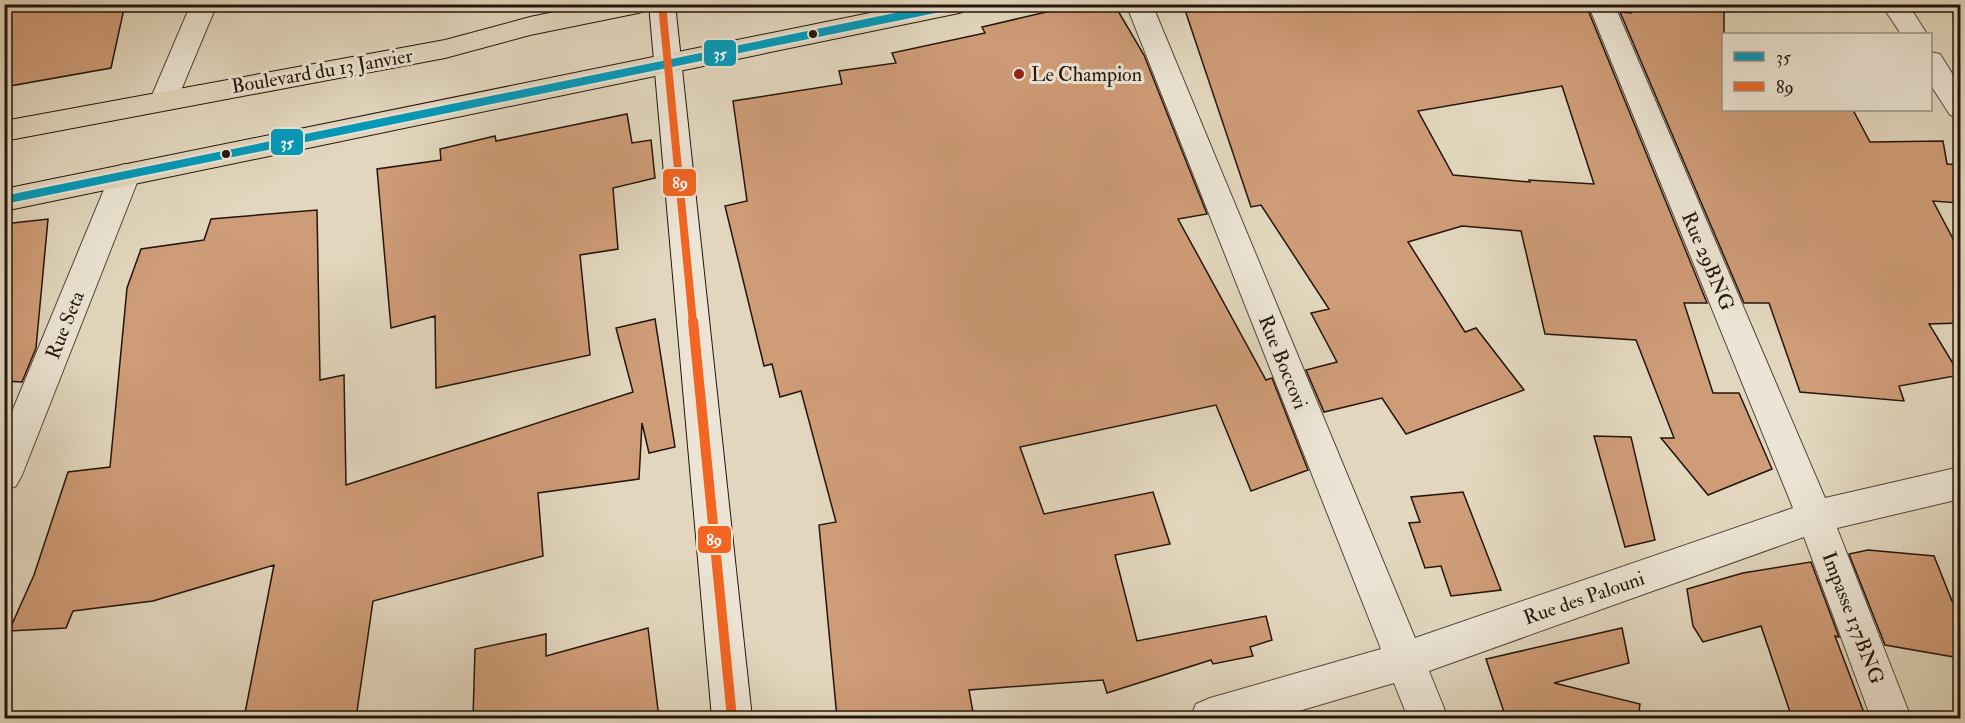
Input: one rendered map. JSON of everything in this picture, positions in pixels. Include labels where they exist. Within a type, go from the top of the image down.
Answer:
[{"type":"highway","name":"Boulevard du 13 Janvier","points":[[4,131],[445,49],[564,12],[638,4]]},
{"type":"highway","points":[[4,200],[959,4]]},
{"type":"street","points":[[164,100],[204,4]]},
{"type":"street","points":[[662,4],[670,64],[732,718]]},
{"type":"street","name":"Rue Boccovi","points":[[1140,4],[1428,718]]},
{"type":"street","name":"Rue 29BNG","points":[[1601,4],[1815,517]]},
{"type":"street","points":[[1894,4],[1913,33]]},
{"type":"street","points":[[1932,64],[1960,108]]},
{"type":"street","name":"Rue Seta","points":[[4,475],[125,176]]},
{"type":"street","name":"Rue des Palouni","points":[[1210,718],[1404,661],[1815,517],[1960,483]]},
{"type":"street","name":"Impasse 137BNG","points":[[1815,517],[1891,718]]},
{"type":"building","points":[[51,4],[125,4],[111,68],[4,87],[4,9]]},
{"type":"building","points":[[1081,4],[1114,4],[1144,55],[1207,214],[1178,219],[1266,380],[1272,378],[1308,470],[1251,491],[1216,405],[1020,447],[1044,514],[1153,492],[1170,544],[1115,555],[1137,641],[1266,616],[1272,640],[1250,647],[1253,656],[1213,664],[1211,660],[1107,693],[1103,680],[969,690],[974,718],[837,718],[819,525],[836,522],[801,391],[780,397],[772,364],[764,366],[725,206],[747,201],[733,101],[842,84],[839,71],[896,63],[892,53],[985,33],[982,27]]},
{"type":"building","points":[[1183,4],[1518,4],[1588,10],[1707,303],[1684,303],[1713,393],[1739,393],[1772,469],[1708,495],[1661,438],[1674,438],[1636,340],[1545,334],[1521,231],[1462,226],[1408,242],[1465,332],[1476,328],[1524,390],[1406,434],[1382,398],[1324,412],[1306,370],[1337,362],[1311,313],[1329,309],[1261,205],[1251,207]],"holes":[[[1562,86],[1594,184],[1529,180],[1530,182],[1453,175],[1418,111]]]},
{"type":"building","points":[[1724,5],[1722,111],[1854,111],[1870,142],[1943,141],[1947,164],[1960,165],[1960,203],[1933,201],[1960,252],[1960,323],[1929,324],[1960,375],[1899,386],[1904,401],[1800,392],[1769,303],[1744,303],[1620,12],[1631,13],[1628,7]]},
{"type":"building","points":[[627,114],[632,143],[651,140],[655,178],[613,188],[618,249],[580,255],[590,355],[436,388],[435,316],[391,328],[377,169],[441,160],[440,149],[495,136],[496,141]]},
{"type":"building","points":[[317,210],[320,380],[344,375],[346,485],[633,392],[616,328],[655,319],[675,447],[649,453],[642,423],[639,479],[538,493],[543,556],[373,601],[356,718],[244,718],[274,565],[153,601],[73,611],[66,628],[9,631],[34,575],[68,472],[110,467],[127,288],[141,249],[204,240],[211,219]]},
{"type":"building","points":[[48,219],[36,348],[22,382],[4,381],[4,224]]},
{"type":"building","points":[[1594,436],[1631,437],[1655,540],[1625,547]]},
{"type":"building","points":[[1463,492],[1501,590],[1451,596],[1441,566],[1425,568],[1409,523],[1420,522],[1411,497]]},
{"type":"building","points":[[1868,550],[1934,556],[1960,621],[1960,658],[1885,645],[1849,554]]},
{"type":"building","points":[[1811,562],[1839,637],[1835,636],[1866,718],[1792,718],[1761,626],[1703,642],[1693,626],[1687,589],[1743,573]]},
{"type":"building","points":[[648,628],[659,718],[473,718],[475,649],[546,634],[546,656]]},
{"type":"building","points":[[1622,628],[1629,663],[1554,683],[1640,704],[1638,718],[1506,718],[1486,659]]},
{"type":"transit line","name":"89","points":[[662,4],[732,718]]},
{"type":"transit line","name":"35","points":[[4,200],[959,4]]},
{"type":"place","name":"Le Champion","points":[[1019,74]]}]
